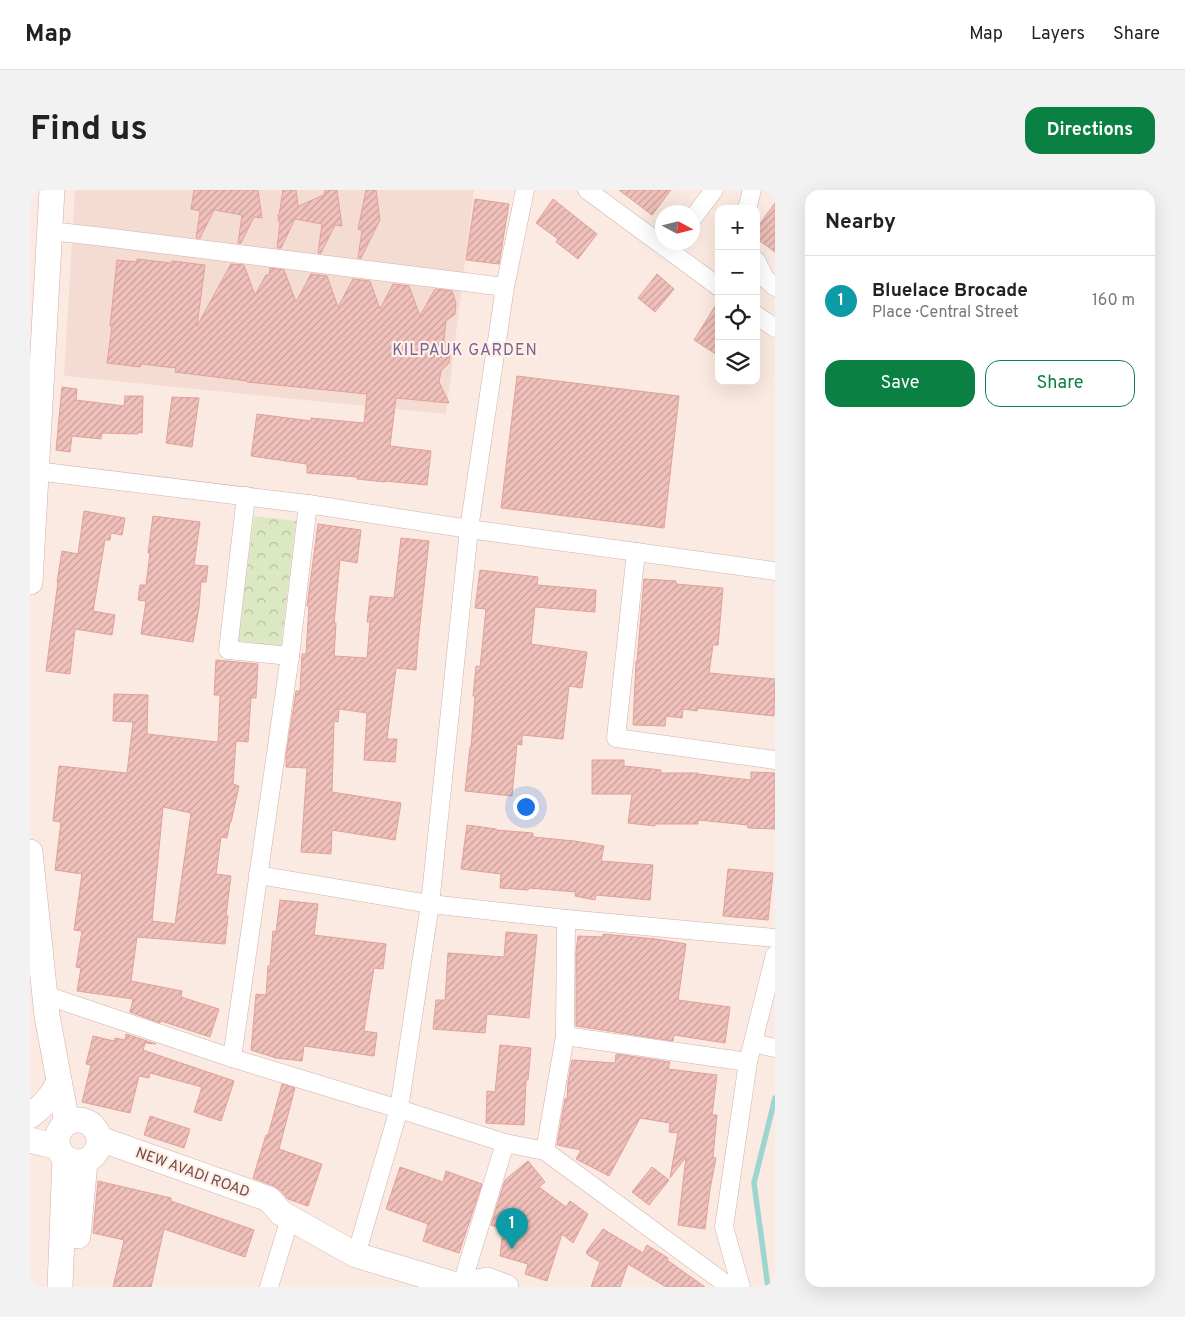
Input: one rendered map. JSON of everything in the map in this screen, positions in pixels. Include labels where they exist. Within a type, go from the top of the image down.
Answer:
[{"type":"main road","points":[[30,582],[52,190]]},
{"type":"main road","points":[[30,852],[41,1008],[76,1144],[73,1287]]},
{"type":"main road","points":[[30,1116],[46,1103],[59,1081]]},
{"type":"main road","name":"NEW AVADI ROAD","points":[[30,1127],[76,1144],[269,1199],[285,1216],[356,1255],[462,1287],[487,1280],[506,1287]]},
{"type":"main road","name":"NEW AVADI ROAD","points":[[30,1140],[76,1144]]},
{"type":"main road","points":[[60,1287],[76,1144]]},
{"type":"street","points":[[356,1255],[399,1109],[430,904],[469,530],[505,287],[525,190]]},
{"type":"street","points":[[587,190],[655,236]]},
{"type":"street","points":[[700,208],[714,190]]},
{"type":"street","points":[[748,205],[752,190]]},
{"type":"street","points":[[50,231],[505,287]]},
{"type":"street","points":[[676,250],[715,284]]},
{"type":"street","points":[[760,268],[765,278],[775,287]]},
{"type":"street","points":[[36,471],[308,504],[469,530],[775,571]]},
{"type":"street","points":[[246,496],[228,650],[290,656]]},
{"type":"street","points":[[232,1058],[290,656],[308,504]]},
{"type":"street","points":[[636,552],[616,738],[775,760]]},
{"type":"street","points":[[258,875],[430,904],[775,938]]},
{"type":"street","points":[[545,1150],[565,1036],[566,918]]},
{"type":"street","points":[[741,1287],[724,1227],[748,1062],[766,1046],[775,955]]},
{"type":"street","points":[[41,1008],[232,1058],[505,1143],[545,1150],[730,1287]]},
{"type":"street","points":[[565,1036],[748,1062]]},
{"type":"street","points":[[462,1287],[505,1143]]},
{"type":"street","points":[[269,1287],[285,1216]]},
{"type":"shaded area","points":[[75,190],[474,190],[446,414],[64,376]]},
{"type":"green space","points":[[254,516],[296,521],[281,646],[238,641]]},
{"type":"building","points":[[194,190],[258,190],[262,218],[254,217],[241,243],[238,243],[242,215],[214,210],[200,238],[196,238],[200,211],[191,209]]},
{"type":"building","points":[[283,190],[296,190],[298,206],[324,195],[325,190],[337,190],[342,226],[335,225],[321,253],[318,253],[322,224],[295,219],[281,248],[277,248],[280,222],[278,221],[279,216],[277,216],[279,215]]},
{"type":"building","points":[[366,190],[376,190],[380,220],[361,258],[358,258],[362,230],[358,229]]},
{"type":"building","points":[[619,190],[671,190],[660,205],[655,205],[655,211],[652,215]]},
{"type":"building","points":[[475,199],[509,204],[499,264],[466,260]]},
{"type":"building","points":[[553,199],[597,234],[578,259],[556,242],[558,239],[536,223]]},
{"type":"building","points":[[775,203],[775,252],[760,241],[760,224]]},
{"type":"building","points":[[137,259],[205,265],[197,326],[231,264],[244,265],[255,295],[266,275],[269,275],[270,268],[284,270],[296,302],[311,274],[327,276],[338,307],[353,279],[370,281],[380,309],[393,284],[409,286],[420,316],[435,289],[452,291],[456,303],[455,314],[446,321],[444,340],[451,349],[449,363],[441,371],[439,382],[449,403],[396,398],[390,446],[431,451],[427,485],[307,473],[307,464],[251,456],[257,414],[311,421],[311,418],[364,423],[367,394],[247,382],[175,372],[176,368],[141,364],[140,367],[107,363],[117,260],[137,262]]},
{"type":"building","points":[[657,274],[674,289],[655,312],[638,298]]},
{"type":"building","points":[[715,306],[715,353],[694,340]]},
{"type":"building","points":[[517,376],[679,396],[664,528],[501,508]]},
{"type":"building","points":[[62,387],[77,389],[76,400],[124,406],[125,396],[143,396],[142,433],[102,433],[101,439],[72,436],[70,452],[56,450]]},
{"type":"building","points":[[172,397],[199,398],[192,447],[166,443]]},
{"type":"building","points":[[84,511],[125,518],[122,535],[111,533],[110,540],[105,540],[93,611],[115,615],[112,635],[75,629],[70,674],[46,671],[62,551],[78,554]]},
{"type":"building","points":[[153,516],[200,522],[194,565],[208,566],[206,582],[201,582],[193,642],[141,634],[146,601],[138,600],[140,585],[146,585]]},
{"type":"building","points":[[318,524],[361,530],[357,563],[340,560],[334,623],[336,623],[334,656],[367,658],[370,622],[367,622],[370,596],[394,598],[401,538],[429,541],[416,670],[396,668],[387,739],[397,739],[395,762],[364,760],[367,713],[339,709],[338,722],[334,721],[332,792],[401,803],[395,840],[332,830],[331,854],[301,852],[307,768],[286,767],[296,691],[300,691],[302,654],[306,654],[309,606],[307,606]]},
{"type":"building","points":[[480,570],[538,577],[537,585],[596,590],[595,612],[535,607],[531,644],[587,652],[582,688],[569,686],[563,739],[522,735],[522,745],[517,744],[512,796],[465,791],[471,747],[476,666],[480,667],[486,609],[475,608]]},
{"type":"building","points":[[644,579],[676,581],[676,584],[723,588],[718,645],[713,645],[709,673],[775,679],[774,716],[698,708],[697,711],[683,709],[682,718],[666,716],[665,726],[633,725],[636,661]]},
{"type":"building","points":[[216,660],[258,664],[256,698],[251,698],[248,742],[236,741],[233,784],[239,786],[227,838],[221,837],[216,874],[231,876],[225,944],[137,937],[131,981],[182,991],[181,997],[219,1009],[210,1037],[161,1021],[160,1023],[130,1012],[133,999],[77,991],[81,968],[76,967],[82,931],[74,930],[82,874],[55,870],[61,822],[53,821],[59,766],[127,773],[133,722],[113,721],[114,694],[148,695],[147,734],[218,742],[220,695],[214,695]],"holes":[[[163,807],[191,813],[175,924],[152,921]]]},
{"type":"building","points":[[592,760],[624,760],[624,766],[661,770],[661,773],[698,773],[751,780],[751,772],[775,773],[775,829],[748,828],[748,825],[698,820],[698,824],[655,824],[655,826],[628,823],[632,794],[592,794]]},
{"type":"building","points":[[467,825],[533,833],[533,837],[604,846],[601,861],[653,865],[650,900],[596,895],[595,900],[575,896],[576,892],[529,888],[528,890],[500,888],[501,874],[461,869]]},
{"type":"building","points":[[728,869],[773,873],[768,920],[723,916]]},
{"type":"building","points":[[280,900],[318,904],[314,935],[386,944],[383,969],[374,968],[364,1031],[377,1033],[374,1056],[304,1046],[302,1061],[276,1058],[251,1050],[256,994],[266,995],[273,931],[276,932]]},
{"type":"building","points":[[506,932],[537,935],[529,1018],[487,1014],[485,1033],[433,1029],[436,1000],[445,1000],[448,953],[504,957]]},
{"type":"building","points":[[603,934],[686,944],[678,1000],[730,1007],[725,1043],[674,1035],[673,1041],[576,1026],[576,952],[578,936],[603,937]]},
{"type":"building","points":[[126,1034],[156,1044],[145,1043],[143,1050],[234,1081],[221,1121],[194,1112],[202,1087],[150,1073],[149,1078],[139,1076],[130,1113],[82,1102],[91,1065],[86,1064],[93,1036],[114,1041],[115,1038],[125,1040]]},
{"type":"building","points":[[500,1045],[531,1048],[528,1080],[526,1080],[524,1125],[486,1123],[487,1091],[495,1092]]},
{"type":"building","points":[[616,1054],[670,1062],[668,1069],[717,1075],[712,1115],[717,1115],[713,1157],[716,1158],[705,1229],[678,1225],[686,1157],[670,1178],[678,1133],[669,1132],[670,1123],[640,1118],[609,1176],[576,1159],[581,1150],[557,1145],[565,1099],[567,1099],[572,1060],[615,1063]]},
{"type":"building","points":[[282,1084],[295,1088],[279,1149],[322,1164],[308,1206],[288,1199],[274,1186],[253,1178],[266,1135],[268,1135]]},
{"type":"building","points":[[150,1116],[190,1129],[184,1148],[144,1135]]},
{"type":"building","points":[[528,1161],[545,1182],[539,1187],[566,1207],[570,1201],[588,1214],[573,1243],[562,1234],[547,1281],[525,1274],[528,1264],[500,1256],[503,1230],[491,1225],[505,1180]]},
{"type":"building","points":[[400,1167],[443,1182],[446,1171],[482,1184],[459,1253],[423,1241],[428,1224],[386,1209]]},
{"type":"building","points":[[652,1167],[669,1180],[649,1205],[632,1192]]},
{"type":"building","points":[[98,1181],[171,1198],[171,1201],[254,1230],[245,1257],[164,1229],[151,1287],[113,1287],[124,1240],[93,1233]]},
{"type":"building","points":[[603,1229],[643,1253],[647,1245],[668,1258],[667,1260],[705,1287],[666,1287],[628,1264],[620,1287],[591,1287],[600,1262],[586,1252]]},
{"type":"waterway","points":[[768,1287],[754,1183],[775,1098]]},
{"type":"place","name":"Bluelace Brocade","points":[[512,1249]]},
{"type":"district","name":"KILPAUK GARDEN","points":[[465,349]]}]
